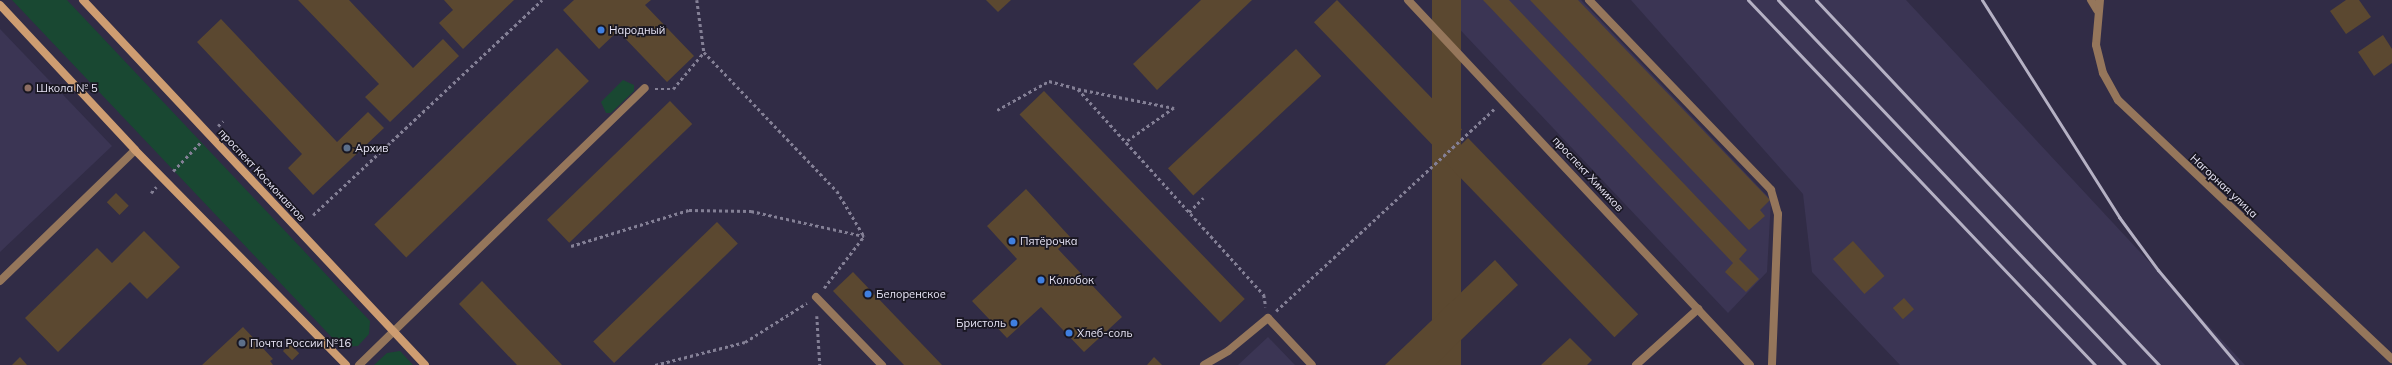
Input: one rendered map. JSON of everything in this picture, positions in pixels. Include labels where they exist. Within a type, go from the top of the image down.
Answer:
[{"type":"main road","name":"проспект Космонавтов","points":[[83,0],[425,365]]},
{"type":"main road","points":[[0,5],[135,150],[346,365]]},
{"type":"street","name":"проспект Химиков","points":[[1408,0],[1750,365]]},
{"type":"street","points":[[1589,0],[1771,190],[1778,214],[1772,365]]},
{"type":"street","points":[[2091,0],[2097,10]]},
{"type":"street","name":"Нагорная улица","points":[[2100,0],[2097,10],[2096,45],[2103,73],[2118,100],[2392,359]]},
{"type":"street","points":[[359,365],[645,88]]},
{"type":"street","points":[[0,281],[135,150]]},
{"type":"street","points":[[816,297],[882,365]]},
{"type":"street","points":[[1636,365],[1698,309]]},
{"type":"street","points":[[1204,365],[1228,351],[1268,318],[1312,365]]},
{"type":"path","points":[[313,215],[542,0]]},
{"type":"path","points":[[697,0],[704,52],[837,191],[864,236]]},
{"type":"path","points":[[645,88],[673,89],[704,52]]},
{"type":"path","points":[[997,110],[1049,81],[1078,89],[1174,108],[1126,142]]},
{"type":"path","points":[[1078,89],[1264,294],[1268,318]]},
{"type":"path","points":[[1268,318],[1503,100]]},
{"type":"path","points":[[151,193],[223,121]]},
{"type":"path","points":[[1189,212],[1203,198]]},
{"type":"path","points":[[571,246],[689,210],[751,212],[864,236]]},
{"type":"path","points":[[655,365],[745,342],[816,297],[864,236]]},
{"type":"path","points":[[816,297],[820,365]]},
{"type":"shaded area","points":[[1432,0],[1581,0],[1771,200],[1767,272],[1728,313]]},
{"type":"shaded area","points":[[1631,0],[1906,0],[2245,365],[1900,365],[1812,272],[1803,194]]},
{"type":"shaded area","name":"Школа № 5","points":[[0,29],[112,146],[0,252]]},
{"type":"shaded area","points":[[1268,337],[1295,365],[1238,365]]},
{"type":"green space","points":[[12,0],[67,0],[370,321],[369,334],[358,346],[341,347]]},
{"type":"green space","points":[[623,80],[634,85],[634,91],[611,113],[606,113],[601,102]]},
{"type":"green space","points":[[400,351],[413,365],[374,365],[387,353]]},
{"type":"building","points":[[298,0],[349,0],[413,68],[443,39],[459,56],[390,122],[365,97],[379,84]]},
{"type":"building","points":[[444,0],[514,0],[463,49],[439,23],[453,10]]},
{"type":"building","points":[[574,0],[651,0],[645,5],[694,56],[667,82],[618,31],[599,49],[563,10]]},
{"type":"building","points":[[986,0],[1011,0],[998,12]]},
{"type":"building","points":[[1201,0],[1252,0],[1157,90],[1133,64]]},
{"type":"building","points":[[1337,0],[1462,129],[1439,152],[1314,22]]},
{"type":"building","points":[[1432,0],[1461,0],[1461,365],[1432,365]]},
{"type":"building","points":[[1483,0],[1509,0],[1747,250],[1739,259],[1759,279],[1746,292],[1725,272],[1733,263]]},
{"type":"building","points":[[1530,0],[1578,0],[1770,200],[1760,210],[1765,216],[1749,230]]},
{"type":"building","points":[[2346,0],[2359,0],[2371,17],[2346,34],[2330,11]]},
{"type":"building","points":[[221,19],[337,142],[368,112],[384,128],[313,195],[288,168],[302,154],[197,42]]},
{"type":"building","points":[[2383,35],[2392,49],[2392,63],[2374,76],[2358,52]]},
{"type":"building","points":[[557,48],[589,81],[406,258],[374,224]]},
{"type":"building","points":[[1296,49],[1321,76],[1193,195],[1168,168]]},
{"type":"building","points":[[1044,91],[1245,299],[1220,323],[1020,115]]},
{"type":"building","points":[[670,101],[692,124],[569,243],[547,220]]},
{"type":"building","points":[[1468,138],[1638,314],[1614,337],[1444,161]]},
{"type":"building","name":"Колобок","points":[[1026,189],[1071,238],[1058,249],[1122,317],[1084,352],[1041,307],[1007,338],[972,301],[1017,259],[987,226]]},
{"type":"building","points":[[116,193],[129,206],[120,215],[107,202]]},
{"type":"building","points":[[717,222],[738,244],[614,363],[593,341]]},
{"type":"building","points":[[144,231],[180,267],[147,299],[130,282],[58,352],[25,318],[97,248],[112,263]]},
{"type":"building","points":[[1853,241],[1884,276],[1864,294],[1833,259]]},
{"type":"building","points":[[1495,260],[1518,285],[1435,365],[1385,365]]},
{"type":"building","points":[[853,272],[942,365],[904,365],[833,291]]},
{"type":"building","points":[[482,281],[562,365],[517,365],[459,304]]},
{"type":"building","points":[[1904,298],[1914,309],[1903,319],[1893,308]]},
{"type":"building","name":"Почта России №16","points":[[243,327],[273,359],[270,361],[273,365],[202,365]]},
{"type":"building","points":[[1570,338],[1592,360],[1587,365],[1541,365]]},
{"type":"building","points":[[290,344],[299,353],[292,360],[283,351]]},
{"type":"building","points":[[20,357],[27,365],[12,365]]},
{"type":"building","points":[[1154,357],[1162,365],[1147,365]]},
{"type":"railway","points":[[1748,0],[2095,365]]},
{"type":"railway","points":[[1778,0],[2125,365]]},
{"type":"railway","points":[[1816,0],[2159,365]]},
{"type":"railway","points":[[1982,0],[2119,217],[2158,270],[2237,364]]},
{"type":"place","name":"Народный","points":[[601,30]]},
{"type":"place","name":"Школа № 5","points":[[28,88]]},
{"type":"place","name":"Архив","points":[[347,148]]},
{"type":"place","name":"Пятёрочка","points":[[1012,241]]},
{"type":"place","name":"Колобок","points":[[1041,280]]},
{"type":"place","name":"Белоренское","points":[[868,294]]},
{"type":"place","name":"Бристоль","points":[[1014,323]]},
{"type":"place","name":"Хлеб-соль","points":[[1069,333]]},
{"type":"place","name":"Почта России №16","points":[[242,343]]}]
